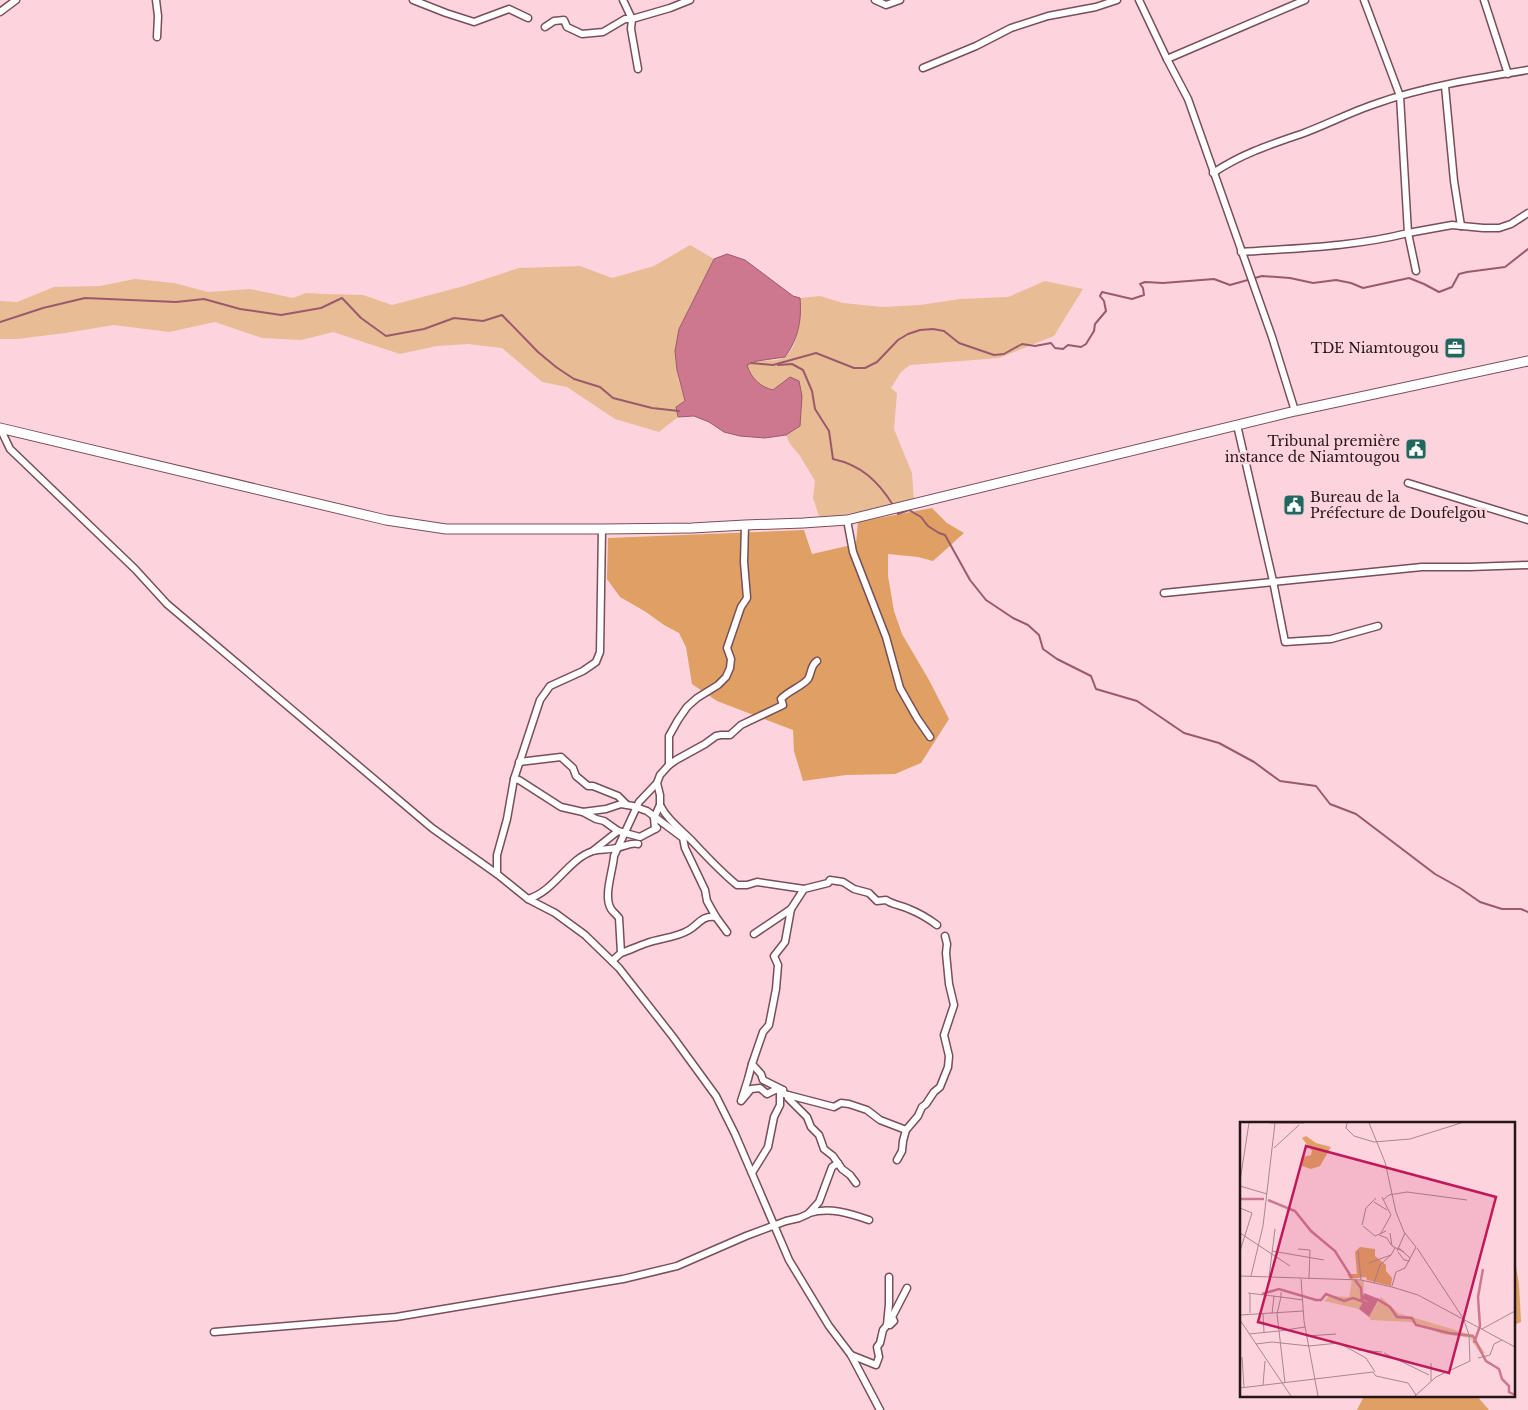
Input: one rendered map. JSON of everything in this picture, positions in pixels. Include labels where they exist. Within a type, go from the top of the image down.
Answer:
[{"type":"main road","points":[[0,428],[386,520],[446,528],[692,528],[847,520],[1295,410],[1528,361]]},
{"type":"street","points":[[0,12],[16,0]]},
{"type":"street","points":[[156,0],[158,16],[157,37]]},
{"type":"street","points":[[413,0],[474,22],[509,9],[528,18]]},
{"type":"street","points":[[623,0],[632,19],[631,29],[638,69]]},
{"type":"street","points":[[545,27],[554,22],[564,20],[567,27],[582,34],[603,32],[625,19],[632,19],[670,8],[690,0]]},
{"type":"street","points":[[875,0],[886,5],[900,0]]},
{"type":"street","points":[[923,68],[976,46],[1011,28],[1048,16],[1096,7],[1117,0]]},
{"type":"street","points":[[1139,0],[1188,99],[1295,410]]},
{"type":"street","points":[[1167,59],[1305,0]]},
{"type":"street","points":[[1364,0],[1400,96],[1408,233],[1416,271]]},
{"type":"street","points":[[1484,0],[1508,74]]},
{"type":"street","points":[[1214,173],[1257,149],[1304,133],[1374,104],[1445,86],[1528,70]]},
{"type":"street","points":[[1445,86],[1453,173],[1461,226]]},
{"type":"street","points":[[1241,252],[1339,246],[1381,240],[1452,225],[1499,228],[1511,224],[1528,213]]},
{"type":"street","points":[[1237,425],[1285,642],[1330,639],[1378,626]]},
{"type":"street","points":[[0,428],[10,449],[135,568],[167,604],[432,828],[497,874],[528,899],[555,913],[585,935],[619,968],[716,1096],[735,1134],[789,1260],[829,1326],[851,1355],[880,1410]]},
{"type":"street","points":[[1408,483],[1528,520]]},
{"type":"street","points":[[847,520],[853,552],[886,637],[900,688],[916,718],[930,737]]},
{"type":"street","points":[[669,765],[669,736],[678,720],[696,698],[718,685],[726,677],[730,668],[731,659],[727,648],[741,606],[747,598],[744,562],[745,525]]},
{"type":"street","points":[[497,874],[497,855],[507,819],[514,779],[540,700],[550,686],[583,671],[596,662],[600,652],[602,529]]},
{"type":"street","points":[[1164,593],[1422,567],[1470,568],[1528,565]]},
{"type":"street","points":[[621,953],[619,918],[610,908],[607,896],[614,856],[622,832],[639,805],[669,765],[716,736],[721,734],[730,735],[742,726],[783,705],[782,699],[808,679],[813,664],[817,661]]},
{"type":"street","points":[[519,762],[561,756],[573,768],[576,776],[588,786],[618,796],[626,804]]},
{"type":"street","points":[[514,779],[519,780],[561,807],[583,812],[604,821],[622,832],[640,837],[665,825]]},
{"type":"street","points":[[655,829],[654,818],[660,804],[657,783]]},
{"type":"street","points":[[583,812],[606,809],[621,804],[639,805],[682,838],[702,881],[707,901],[716,917],[728,932]]},
{"type":"street","points":[[660,804],[670,820],[737,885],[757,882],[804,889],[828,883],[830,880],[843,882],[854,889],[869,893],[878,901],[886,900],[892,905],[910,909],[937,925]]},
{"type":"street","points":[[528,899],[552,885],[581,858],[622,832]]},
{"type":"street","points":[[593,851],[618,848],[634,843],[638,844]]},
{"type":"street","points":[[804,889],[791,909],[785,942],[774,956],[778,966],[769,1025],[762,1032],[741,1101],[751,1089],[760,1088],[767,1094],[775,1090],[834,1107],[841,1104],[850,1104],[867,1110],[880,1120],[906,1130]]},
{"type":"street","points":[[754,934],[791,909]]},
{"type":"street","points":[[612,961],[621,953],[649,942],[681,934],[706,917],[716,917]]},
{"type":"street","points":[[897,1160],[902,1150],[906,1130],[918,1116],[922,1107],[940,1087],[948,1067],[949,1056],[944,1035],[954,1005],[949,984],[946,954],[948,944],[945,936]]},
{"type":"street","points":[[752,1064],[762,1074],[763,1080],[786,1092],[788,1098],[807,1117],[811,1127],[819,1135],[824,1150],[833,1156],[842,1170],[850,1175],[856,1183]]},
{"type":"street","points":[[752,1173],[768,1147],[774,1117],[780,1105],[780,1094],[786,1092]]},
{"type":"street","points":[[808,1214],[819,1202],[832,1167],[838,1163]]},
{"type":"street","points":[[214,1332],[396,1318],[622,1279],[677,1266],[774,1225],[819,1210],[845,1211],[869,1220]]},
{"type":"street","points":[[887,1325],[889,1277]]},
{"type":"street","points":[[851,1355],[876,1365],[877,1347],[883,1330],[894,1321],[892,1317],[907,1288]]},
{"type":"shaded area","points":[[690,245],[714,259],[688,310],[675,351],[678,378],[685,401],[676,407],[678,417],[659,432],[615,419],[567,387],[542,382],[502,348],[468,344],[437,346],[400,354],[333,332],[301,340],[262,338],[215,322],[169,332],[114,325],[17,339],[0,339],[0,301],[17,302],[54,287],[100,286],[135,279],[174,283],[208,292],[250,289],[293,298],[306,293],[363,295],[392,305],[464,286],[519,268],[580,266],[612,278],[654,266]]},
{"type":"shaded area","points":[[727,254],[745,260],[793,296],[800,298],[798,329],[785,357],[757,361],[747,365],[757,381],[768,389],[773,390],[790,377],[799,381],[802,396],[800,426],[786,435],[765,438],[740,436],[724,432],[709,422],[694,416],[678,417],[676,407],[685,401],[677,370],[675,351],[679,329],[714,259]]},
{"type":"shaded area","points":[[1045,281],[1083,289],[1054,336],[999,358],[910,365],[901,372],[891,388],[897,393],[894,429],[912,473],[914,501],[820,519],[813,498],[815,481],[786,435],[800,426],[790,377],[773,390],[764,387],[757,381],[747,365],[758,361],[779,360],[790,352],[798,330],[800,298],[820,296],[843,303],[882,307],[920,305],[960,299],[1008,297]]},
{"type":"shaded area","points":[[932,508],[947,523],[964,533],[933,561],[918,557],[888,554],[888,576],[894,611],[902,634],[949,719],[921,763],[895,774],[846,775],[803,781],[794,751],[793,730],[717,701],[692,684],[686,647],[679,633],[620,597],[607,579],[608,538],[804,530],[812,554],[856,544],[858,522]]},
{"type":"shaded area","points":[[1516,1267],[1519,1284],[1521,1322],[1516,1324]]},
{"type":"shaded area","points":[[1363,1398],[1479,1398],[1489,1410],[1357,1410]]},
{"type":"waterway","points":[[751,363],[773,365],[816,353],[854,368],[865,368],[877,362],[898,340],[908,334],[920,330],[933,329],[944,331],[959,343],[994,355],[1004,354],[1022,344],[1035,346],[1051,343],[1055,348],[1063,349],[1068,345],[1081,347],[1086,344],[1094,331],[1095,324],[1106,311],[1104,301],[1100,296],[1102,292],[1132,299],[1144,295],[1140,284],[1145,282],[1163,283],[1214,279],[1230,285],[1262,276],[1290,278],[1313,283],[1336,280],[1363,288],[1409,278],[1439,292],[1452,287],[1459,274],[1505,267],[1528,249]]},
{"type":"waterway","points":[[0,322],[43,308],[85,298],[176,302],[204,299],[240,309],[281,315],[321,308],[342,298],[361,318],[386,336],[424,329],[454,318],[483,321],[502,315],[538,352],[574,379],[600,387],[613,398],[652,408],[679,411]]},
{"type":"waterway","points":[[778,365],[792,364],[803,370],[812,391],[815,409],[829,431],[833,459],[852,465],[868,475],[875,481],[893,505]]},
{"type":"waterway","points":[[897,511],[898,514],[909,510],[921,517],[928,526],[945,535],[970,580],[986,600],[1013,618],[1028,625],[1039,635],[1043,649],[1057,659],[1091,676],[1096,689],[1137,701],[1184,733],[1219,743],[1254,762],[1280,781],[1316,786],[1330,804],[1356,814],[1435,874],[1480,902],[1502,909],[1521,909],[1528,912]]},
{"type":"place","name":"TDE Niamtougou","points":[[1455,348]]},
{"type":"place","name":"Tribunal première instance de Niamtougou","points":[[1416,449]]},
{"type":"place","name":"Bureau de la Préfecture de Doufelgou","points":[[1294,505]]}]
